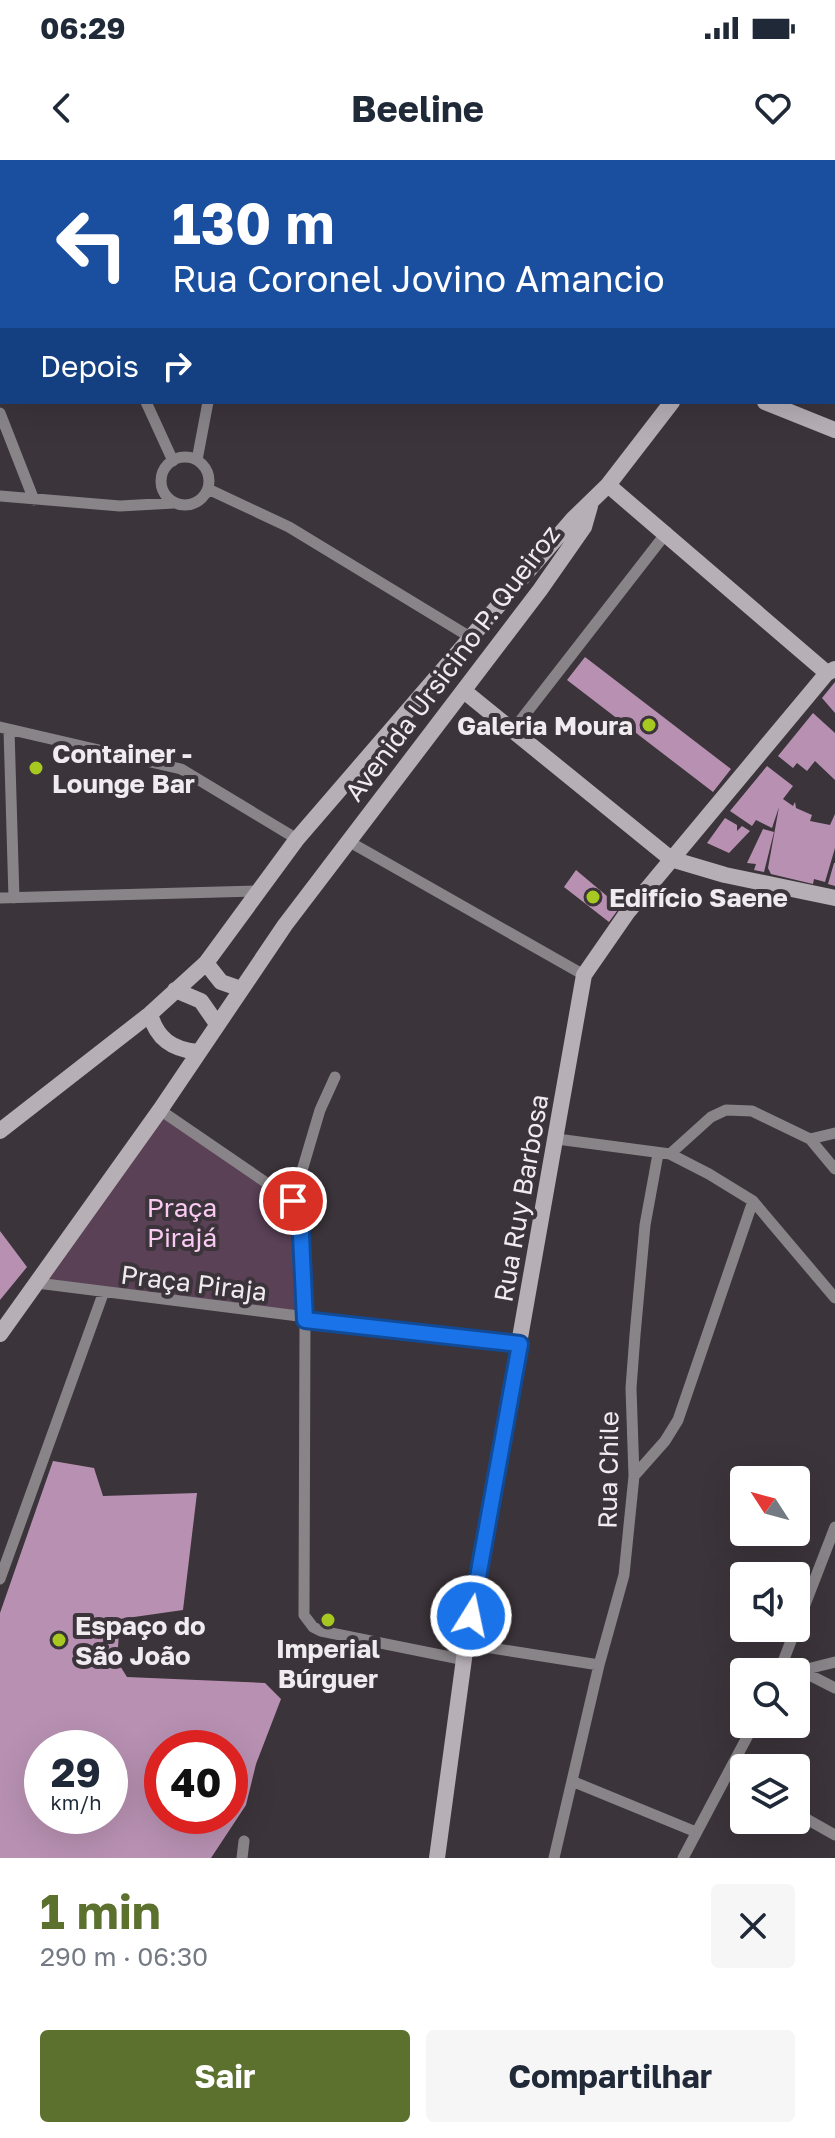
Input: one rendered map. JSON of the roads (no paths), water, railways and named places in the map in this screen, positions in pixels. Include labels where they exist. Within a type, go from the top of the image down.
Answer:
[{"type":"main road","points":[[590,506],[670,404]]},
{"type":"main road","points":[[770,404],[835,430]]},
{"type":"main road","points":[[608,485],[831,671]]},
{"type":"main road","name":"Avenida Ursicino P. Queiroz","points":[[0,1131],[156,1008],[206,963],[297,839],[578,513],[590,506]]},
{"type":"main road","name":"Avenida Ursicino P. Queiroz","points":[[0,1334],[348,841],[576,539],[588,519],[590,506]]},
{"type":"main road","name":"Rua Ruy Barbosa","points":[[437,1858],[466,1652],[584,975],[671,859],[831,671]]},
{"type":"main road","points":[[464,691],[671,859],[737,878],[835,898]]},
{"type":"main road","points":[[206,963],[221,982],[241,989]]},
{"type":"main road","points":[[175,990],[201,1001],[217,1024]]},
{"type":"main road","points":[[156,1008],[161,1038],[182,1050],[197,1052]]},
{"type":"street","points":[[147,404],[173,461]]},
{"type":"street","points":[[197,460],[208,404]]},
{"type":"street","points":[[0,413],[34,500]]},
{"type":"street","points":[[0,496],[120,506],[190,505],[204,496],[208,489],[208,472],[197,460],[181,458],[166,466],[161,482],[167,497],[174,503]]},
{"type":"street","points":[[208,489],[289,527],[470,637]]},
{"type":"street","points":[[513,730],[667,532]]},
{"type":"street","points":[[14,898],[4,728],[181,769],[297,839]]},
{"type":"street","points":[[348,841],[584,975]]},
{"type":"street","points":[[0,898],[259,891]]},
{"type":"street","points":[[160,1110],[293,1201],[320,1110],[335,1077]]},
{"type":"street","points":[[664,1154],[711,1117],[726,1110],[752,1111],[810,1139],[833,1166]]},
{"type":"street","points":[[810,1139],[835,1133]]},
{"type":"street","points":[[557,1139],[664,1154],[753,1201],[775,1223],[835,1298]]},
{"type":"street","points":[[833,1166],[835,1149]]},
{"type":"street","name":"Rua Chile","points":[[554,1858],[599,1665],[624,1575],[634,1476],[631,1388],[645,1225],[664,1154]]},
{"type":"street","name":"Praça Piraja","points":[[37,1283],[305,1320],[300,1214],[293,1201]]},
{"type":"street","points":[[634,1476],[665,1441],[678,1420],[753,1201]]},
{"type":"street","points":[[0,1579],[103,1294]]},
{"type":"street","points":[[520,1344],[305,1320],[304,1615],[313,1627],[321,1631],[466,1652],[599,1665]]},
{"type":"street","points":[[785,1658],[835,1527]]},
{"type":"street","points":[[810,1668],[835,1662]]},
{"type":"street","points":[[810,1674],[835,1688]]},
{"type":"street","points":[[683,1858],[747,1738]]},
{"type":"street","points":[[574,1782],[696,1832]]},
{"type":"street","points":[[810,1821],[835,1835]]},
{"type":"street","points":[[242,1858],[244,1841]]},
{"type":"place","name":"Galeria Moura","points":[[649,725]]},
{"type":"place","name":"Container - Lounge Bar","points":[[36,768]]},
{"type":"place","name":"Edifício Saene","points":[[593,897]]},
{"type":"place","name":"Imperial Búrguer","points":[[328,1620]]},
{"type":"place","name":"Espaço do São João","points":[[59,1640]]},
{"type":"park label","name":"Praça Pirajá","points":[[182,1222]]}]
